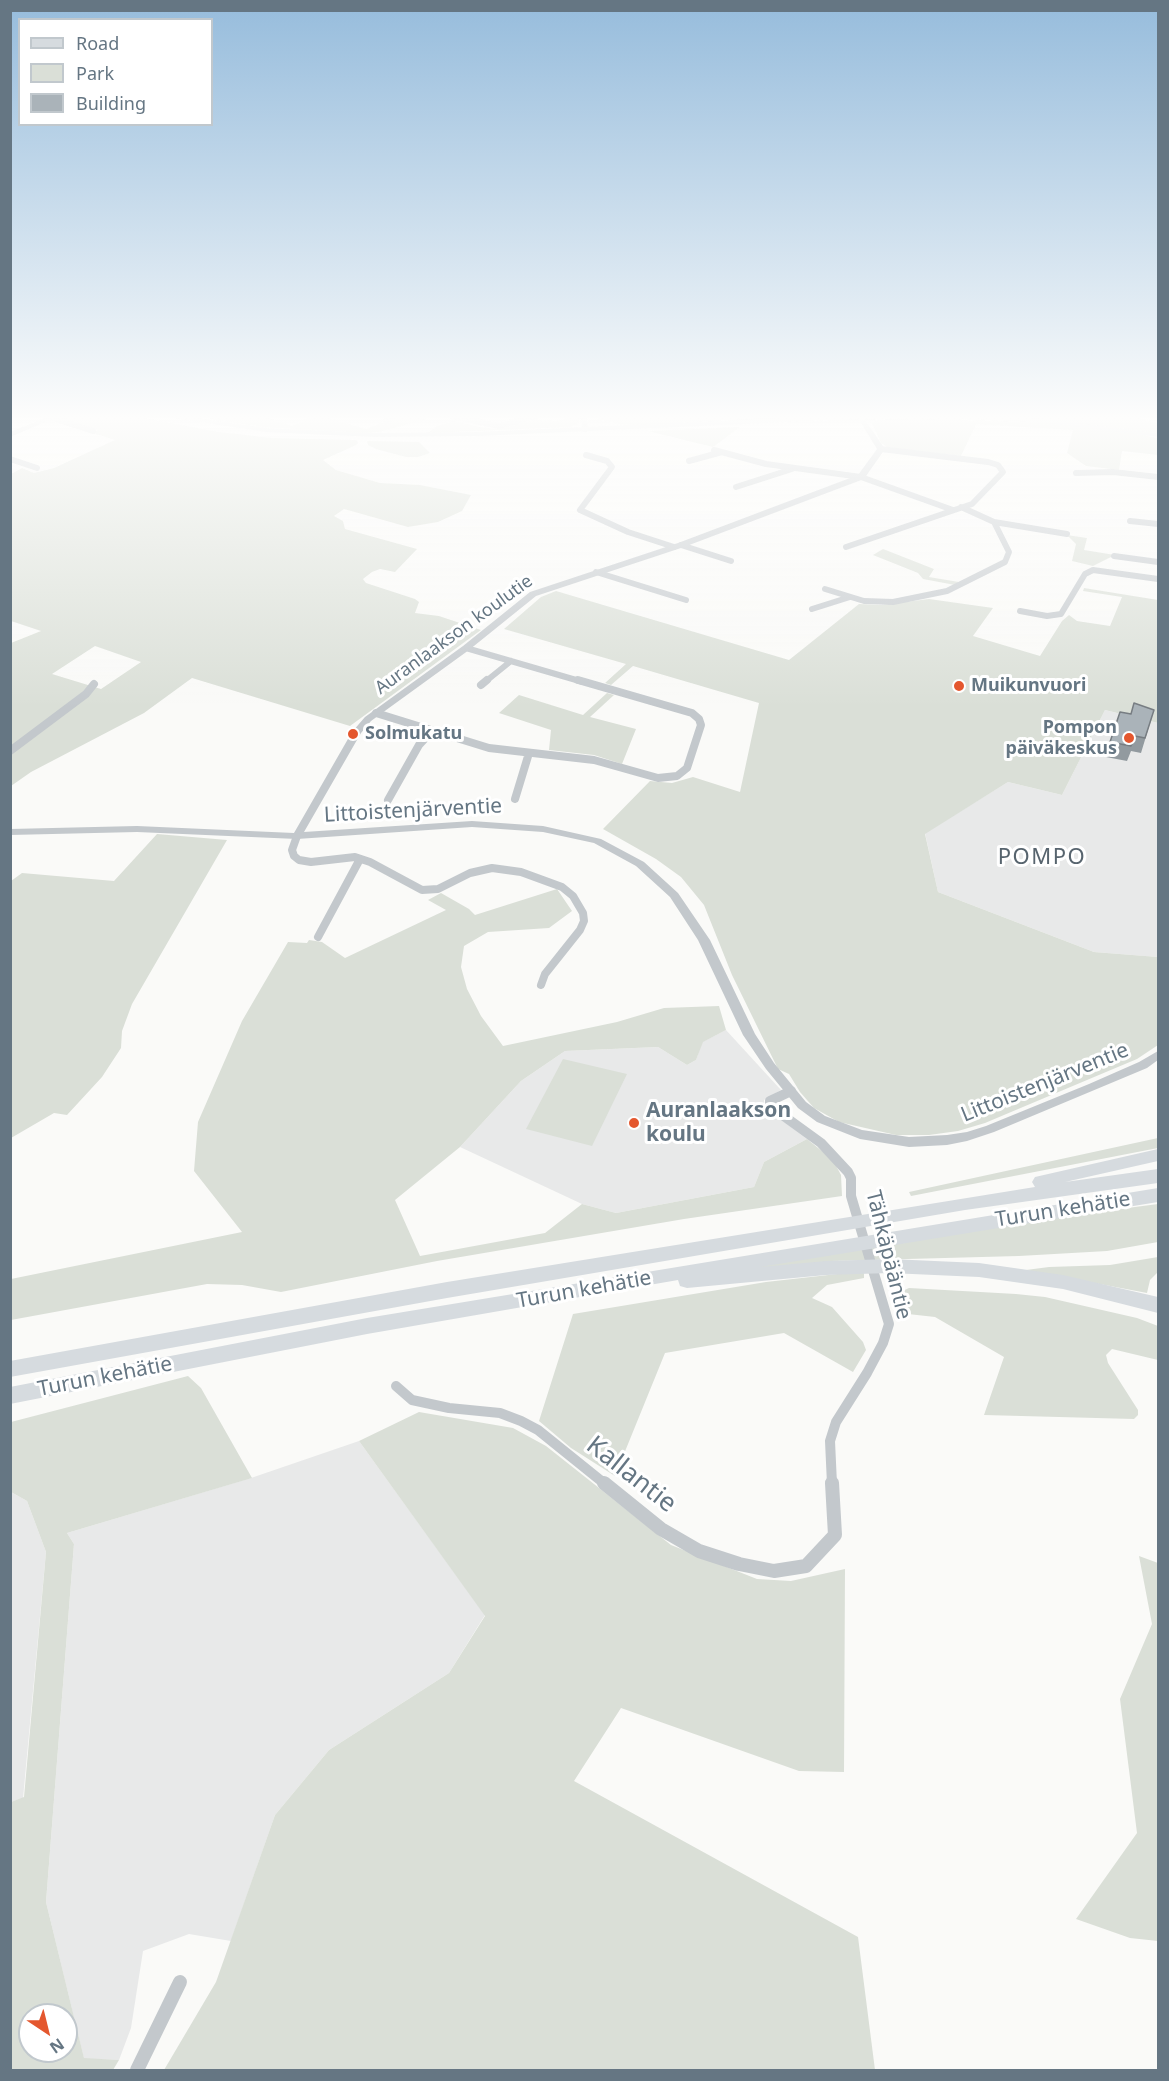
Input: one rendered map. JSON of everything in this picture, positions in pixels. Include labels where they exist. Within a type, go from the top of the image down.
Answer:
[{"type":"highway","points":[[965,1203],[1095,1168],[1158,1155]]},
{"type":"highway","name":"Turun kehätie","points":[[10,1370],[447,1290],[965,1203],[1158,1176]]},
{"type":"highway","name":"Turun kehätie","points":[[10,1396],[367,1326],[1158,1195]]},
{"type":"highway","points":[[576,1292],[826,1268],[890,1266],[979,1270],[1024,1275],[1104,1290],[1158,1305]]},
{"type":"street","points":[[587,513],[628,532],[731,561]]},
{"type":"street","name":"Auranlaakson koulutie","points":[[297,836],[357,732],[376,713],[466,648],[537,591],[677,546],[765,513]]},
{"type":"street","points":[[846,547],[944,513]]},
{"type":"street","points":[[974,513],[993,522],[1067,534]]},
{"type":"street","points":[[1131,520],[1158,524]]},
{"type":"street","points":[[825,589],[870,602],[887,602],[953,589],[998,567],[1010,555],[993,522]]},
{"type":"street","points":[[1114,556],[1158,562]]},
{"type":"street","points":[[1020,611],[1050,616],[1060,614],[1085,574],[1093,570],[1158,579]]},
{"type":"street","points":[[596,572],[686,600]]},
{"type":"street","points":[[812,609],[850,597]]},
{"type":"street","points":[[376,713],[480,747],[594,760],[652,777],[672,778],[680,775],[687,768],[701,723],[698,717],[689,712],[466,648]]},
{"type":"street","points":[[481,685],[511,661]]},
{"type":"street","points":[[10,751],[87,694],[94,684]]},
{"type":"street","points":[[388,800],[419,745],[431,732]]},
{"type":"street","points":[[515,799],[529,753]]},
{"type":"street","name":"Littoistenjärventie","points":[[10,832],[137,829],[297,836],[472,824],[524,827],[567,833],[608,846],[650,872],[674,895],[688,913],[723,976],[749,1035],[791,1091],[814,1114],[839,1128],[888,1140],[909,1142],[947,1140],[967,1136],[1017,1119],[1143,1065],[1158,1055]]},
{"type":"street","points":[[297,836],[292,850],[294,856],[299,860],[310,862],[346,856],[360,859],[422,890],[438,889],[470,873],[492,868],[521,872],[566,889],[583,913],[584,921],[577,934],[545,974],[541,985]]},
{"type":"street","points":[[318,937],[360,859]]},
{"type":"street","name":"Tähkäpääntie","points":[[791,1091],[770,1101],[770,1106],[821,1143],[843,1165],[851,1178],[850,1196],[889,1324],[883,1342],[867,1372],[836,1422],[830,1441],[835,1535]]},
{"type":"street","name":"Kallantie","points":[[396,1386],[412,1400],[449,1408],[500,1413],[521,1421],[538,1431],[661,1529],[699,1551],[739,1564],[774,1571],[806,1566],[835,1535]]},
{"type":"street","points":[[137,2070],[180,1982]]},
{"type":"shaded area","name":"POMPO","points":[[1105,710],[1158,723],[1158,957],[1094,952],[938,892],[925,833],[1008,782],[1062,795]]},
{"type":"shaded area","name":"Auranlaakson koulu","points":[[726,1030],[781,1090],[764,1100],[764,1107],[807,1139],[764,1162],[754,1187],[616,1213],[582,1204],[460,1147],[521,1081],[565,1051],[658,1047],[687,1065],[696,1060],[702,1042]]},
{"type":"shaded area","points":[[359,1441],[485,1615],[449,1673],[329,1750],[275,1815],[231,1941],[189,1934],[143,1951],[131,2028],[119,2060],[84,2059],[78,2034],[78,2003],[70,2003],[46,1902],[74,1544],[67,1533],[251,1478]]},
{"type":"shaded area","points":[[11,1492],[27,1501],[46,1552],[23,1798],[11,1802]]},
{"type":"green space","points":[[11,513],[338,513],[334,516],[343,521],[345,529],[417,549],[395,572],[380,569],[372,572],[363,579],[366,583],[415,599],[419,602],[415,613],[439,616],[481,630],[350,726],[192,678],[144,713],[31,772],[11,786],[11,643],[41,631],[11,621]],"holes":[[[95,646],[141,662],[101,689],[52,674]]]},
{"type":"green space","points":[[359,513],[457,513],[438,522],[408,527]]},
{"type":"green space","points":[[1067,535],[1087,538],[1084,550],[1115,555],[1093,566],[1072,561],[1076,544]]},
{"type":"green space","points":[[883,549],[934,569],[929,577],[959,582],[955,585],[923,579],[918,573],[873,555]]},
{"type":"green space","points":[[1084,588],[1158,600],[1158,723],[1105,710],[1062,795],[1008,782],[925,834],[938,892],[1094,952],[1158,957],[1158,1045],[1137,1059],[985,1123],[958,1131],[929,1135],[896,1135],[839,1122],[814,1108],[800,1092],[789,1074],[778,1069],[732,975],[704,905],[681,877],[656,859],[603,829],[650,781],[672,783],[693,777],[740,792],[759,703],[633,666],[611,685],[605,683],[626,664],[504,629],[541,597],[556,591],[789,660],[859,604],[881,605],[929,599],[993,608],[973,636],[1040,656],[1062,621],[1069,615],[1077,621],[1110,626],[1122,597],[1083,591]]},
{"type":"green space","points":[[607,693],[614,695],[590,717],[636,729],[622,764],[594,755],[549,750],[551,730],[499,713],[519,695],[583,715]]},
{"type":"green space","points":[[157,834],[227,840],[132,1004],[122,1031],[121,1048],[102,1077],[67,1115],[54,1113],[11,1138],[11,881],[22,873],[114,881]]},
{"type":"green space","points":[[557,889],[572,911],[549,928],[488,932],[464,946],[461,967],[467,989],[481,1016],[503,1046],[617,1022],[664,1008],[719,1006],[726,1030],[703,1042],[696,1060],[687,1065],[658,1047],[565,1051],[521,1081],[460,1147],[395,1200],[420,1256],[545,1233],[582,1204],[616,1213],[754,1187],[764,1162],[807,1139],[833,1160],[841,1175],[842,1196],[684,1219],[437,1261],[281,1292],[242,1285],[207,1284],[11,1320],[11,1279],[242,1232],[194,1171],[198,1122],[242,1021],[288,942],[307,943],[309,940],[322,942],[345,958],[446,910],[428,900],[441,893],[475,915]]},
{"type":"green space","points":[[563,1059],[627,1074],[592,1146],[526,1129]]},
{"type":"green space","points":[[1158,1138],[1158,1148],[911,1196],[909,1192]]},
{"type":"green space","points":[[1158,1204],[1158,1242],[1107,1251],[833,1261],[757,1269],[757,1266],[1066,1216]]},
{"type":"green space","points":[[1158,1257],[1158,1272],[1150,1280],[1147,1293],[1026,1270],[1110,1265]]},
{"type":"green space","points":[[864,1271],[864,1278],[827,1285],[812,1298],[832,1307],[863,1342],[866,1350],[853,1372],[784,1333],[665,1353],[615,1476],[571,1448],[539,1421],[573,1314],[766,1282]]},
{"type":"green space","points":[[909,1288],[1045,1297],[1137,1318],[1158,1326],[1158,1360],[1112,1349],[1106,1355],[1108,1363],[1138,1410],[1138,1415],[1134,1419],[984,1415],[1004,1357],[935,1317],[899,1313],[896,1294]]},
{"type":"green space","points":[[188,1376],[201,1388],[252,1478],[67,1533],[74,1544],[46,1902],[71,2003],[18,2003],[18,2063],[78,2063],[78,2033],[84,2058],[119,2060],[113,2070],[11,2070],[11,1802],[24,1797],[46,1552],[27,1501],[11,1492],[11,1422]]},
{"type":"green space","points":[[419,1412],[513,1428],[546,1446],[671,1545],[757,1579],[791,1581],[845,1569],[844,1772],[799,1771],[621,1708],[574,1781],[858,1937],[875,2070],[164,2070],[216,1982],[275,1815],[329,1750],[449,1673],[485,1616],[359,1441]]},
{"type":"green space","points":[[1139,1556],[1158,1563],[1158,1941],[1130,1938],[1076,1919],[1137,1833],[1120,1699],[1152,1624]]},
{"type":"building","points":[[1134,703],[1154,710],[1145,738],[1135,736],[1131,746],[1110,742],[1120,712],[1131,714]]},
{"type":"place","name":"Muikunvuori","points":[[959,686]]},
{"type":"place","name":"Solmukatu","points":[[353,734]]},
{"type":"place","name":"Pompon päiväkeskus","points":[[1129,738]]},
{"type":"place","name":"Auranlaakson koulu","points":[[634,1123]]},
{"type":"district","name":"POMPO","points":[[1042,858]]}]
